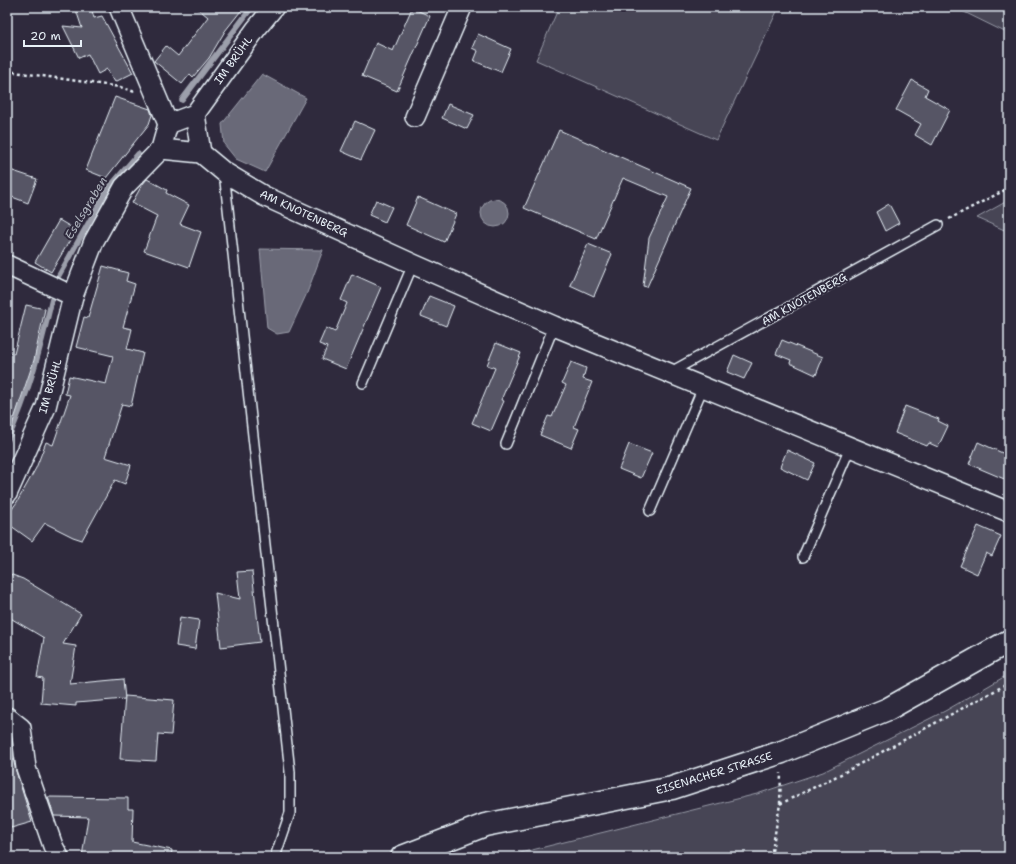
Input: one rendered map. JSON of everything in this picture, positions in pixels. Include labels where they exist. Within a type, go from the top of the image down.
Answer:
[{"type":"main road","name":"EISENACHER STRASSE","points":[[402,857],[485,826],[672,788],[782,752],[888,709],[1009,640]]},
{"type":"street","points":[[119,7],[168,124],[195,114],[201,153],[160,149]]},
{"type":"street","name":"IM BRÜHL","points":[[195,114],[256,29],[274,7]]},
{"type":"street","points":[[415,118],[462,7]]},
{"type":"street","name":"IM BRÜHL","points":[[7,494],[46,406],[73,296],[94,241],[124,187],[160,149],[168,124]]},
{"type":"street","name":"AM KNOTENBERG","points":[[201,153],[224,172],[264,196],[413,264],[554,326],[669,373],[704,385],[850,448],[1009,512]]},
{"type":"street","points":[[7,265],[73,296]]},
{"type":"street","points":[[7,717],[21,728],[26,768],[54,854]]},
{"type":"lane","points":[[224,172],[290,772],[290,813],[275,857]]},
{"type":"lane","name":"AM KNOTENBERG","points":[[669,373],[938,225]]},
{"type":"lane","points":[[363,383],[413,264]]},
{"type":"lane","points":[[506,444],[554,326]]},
{"type":"lane","points":[[650,511],[704,385]]},
{"type":"lane","points":[[803,557],[850,448]]},
{"type":"path","points":[[7,71],[120,87],[159,101]]},
{"type":"path","points":[[938,225],[1009,188]]},
{"type":"path","points":[[780,804],[843,773],[1009,683]]},
{"type":"path","points":[[771,857],[780,804],[782,752]]},
{"type":"shaded area","points":[[559,7],[779,7],[716,140],[536,60]]},
{"type":"shaded area","points":[[954,7],[1009,7],[1009,34]]},
{"type":"shaded area","points":[[1009,200],[1009,232],[977,218]]},
{"type":"shaded area","points":[[1009,674],[1009,857],[504,857],[757,794],[823,772],[945,711]]},
{"type":"water","points":[[262,74],[306,98],[265,172],[236,159],[224,144],[222,124]]},
{"type":"water","points":[[495,199],[505,203],[509,213],[505,223],[495,227],[485,223],[481,213],[485,203]]},
{"type":"water","points":[[260,249],[323,250],[307,293],[289,332],[277,334],[267,328]]},
{"type":"building","points":[[75,7],[91,7],[94,18],[102,16],[133,73],[115,82],[107,69],[98,74],[88,54],[79,58],[63,26],[82,28]]},
{"type":"building","points":[[196,7],[244,7],[225,31],[209,58],[193,77],[190,74],[182,84],[154,61],[166,46],[178,56],[208,17]]},
{"type":"building","points":[[412,8],[430,16],[397,91],[362,76],[376,43],[393,51]]},
{"type":"building","points":[[478,34],[511,49],[501,72],[474,61],[478,51],[472,48]]},
{"type":"building","points":[[912,80],[928,89],[925,96],[950,110],[932,145],[915,135],[921,124],[896,110]]},
{"type":"building","points":[[115,97],[150,109],[152,115],[149,124],[106,178],[86,170]]},
{"type":"building","points":[[448,104],[474,115],[467,129],[442,118]]},
{"type":"building","points":[[355,121],[375,130],[361,160],[341,151]]},
{"type":"building","points":[[559,130],[691,188],[647,287],[643,286],[649,238],[668,197],[623,178],[596,239],[524,208]]},
{"type":"building","points":[[10,170],[37,179],[28,203],[7,195],[7,180]]},
{"type":"building","points":[[147,179],[167,190],[166,193],[189,205],[180,224],[201,232],[189,267],[144,251],[157,216],[132,203]]},
{"type":"building","points":[[418,197],[456,214],[444,242],[406,225]]},
{"type":"building","points":[[376,200],[392,207],[385,222],[369,215]]},
{"type":"building","points":[[889,204],[899,223],[885,231],[876,212]]},
{"type":"building","points":[[59,220],[76,230],[51,272],[35,262]]},
{"type":"building","points":[[588,244],[612,254],[594,296],[570,285]]},
{"type":"building","points":[[103,266],[128,273],[126,281],[135,284],[123,327],[132,329],[127,349],[143,353],[131,406],[122,404],[105,457],[131,465],[125,484],[115,480],[82,540],[45,523],[32,541],[7,523],[7,516],[17,502],[36,468],[46,442],[53,445],[70,395],[65,394],[69,376],[106,384],[113,356],[76,347],[84,317],[88,318]]},
{"type":"building","points":[[352,274],[381,287],[346,369],[322,359],[327,347],[319,344],[326,328],[335,332],[347,303],[341,300]]},
{"type":"building","points":[[429,296],[454,306],[446,326],[421,316]]},
{"type":"building","points":[[26,305],[45,309],[34,360],[10,431],[7,431],[7,351],[14,354]]},
{"type":"building","points":[[782,340],[823,357],[816,375],[790,363],[791,360],[776,354]]},
{"type":"building","points":[[496,343],[521,353],[501,400],[504,401],[491,431],[472,423],[495,368],[487,365]]},
{"type":"building","points":[[734,355],[752,363],[744,379],[727,372]]},
{"type":"building","points":[[571,362],[586,368],[583,379],[592,382],[574,427],[579,429],[571,448],[540,435],[548,416],[552,417],[566,385],[562,383]]},
{"type":"building","points":[[905,406],[939,419],[938,421],[948,426],[938,447],[929,443],[927,446],[895,433]]},
{"type":"building","points":[[978,442],[1009,456],[1009,481],[969,464]]},
{"type":"building","points":[[629,444],[652,453],[641,478],[619,469]]},
{"type":"building","points":[[787,450],[815,463],[807,480],[780,467]]},
{"type":"building","points":[[978,526],[1001,536],[992,556],[986,553],[977,574],[960,566]]},
{"type":"building","points":[[252,571],[260,642],[221,647],[215,593],[240,599],[237,572]]},
{"type":"building","points":[[7,573],[23,579],[81,614],[63,644],[76,646],[70,684],[123,679],[125,699],[76,703],[76,706],[41,703],[43,678],[37,677],[44,638],[7,616]]},
{"type":"building","points":[[180,617],[199,620],[195,649],[176,646]]},
{"type":"building","points":[[125,696],[174,700],[171,735],[158,734],[156,761],[120,759]]},
{"type":"building","points":[[11,750],[32,822],[11,828],[7,816],[7,751]]},
{"type":"building","points":[[48,797],[128,798],[128,809],[133,809],[132,842],[172,850],[171,857],[82,857],[88,817],[54,816]]},
{"type":"waterway","name":"Eselsgraben","points":[[182,100],[252,7]]},
{"type":"waterway","name":"Eselsgraben","points":[[58,277],[107,190],[138,154]]},
{"type":"waterway","name":"Eselsgraben","points":[[7,441],[22,406],[43,336],[52,299]]}]
